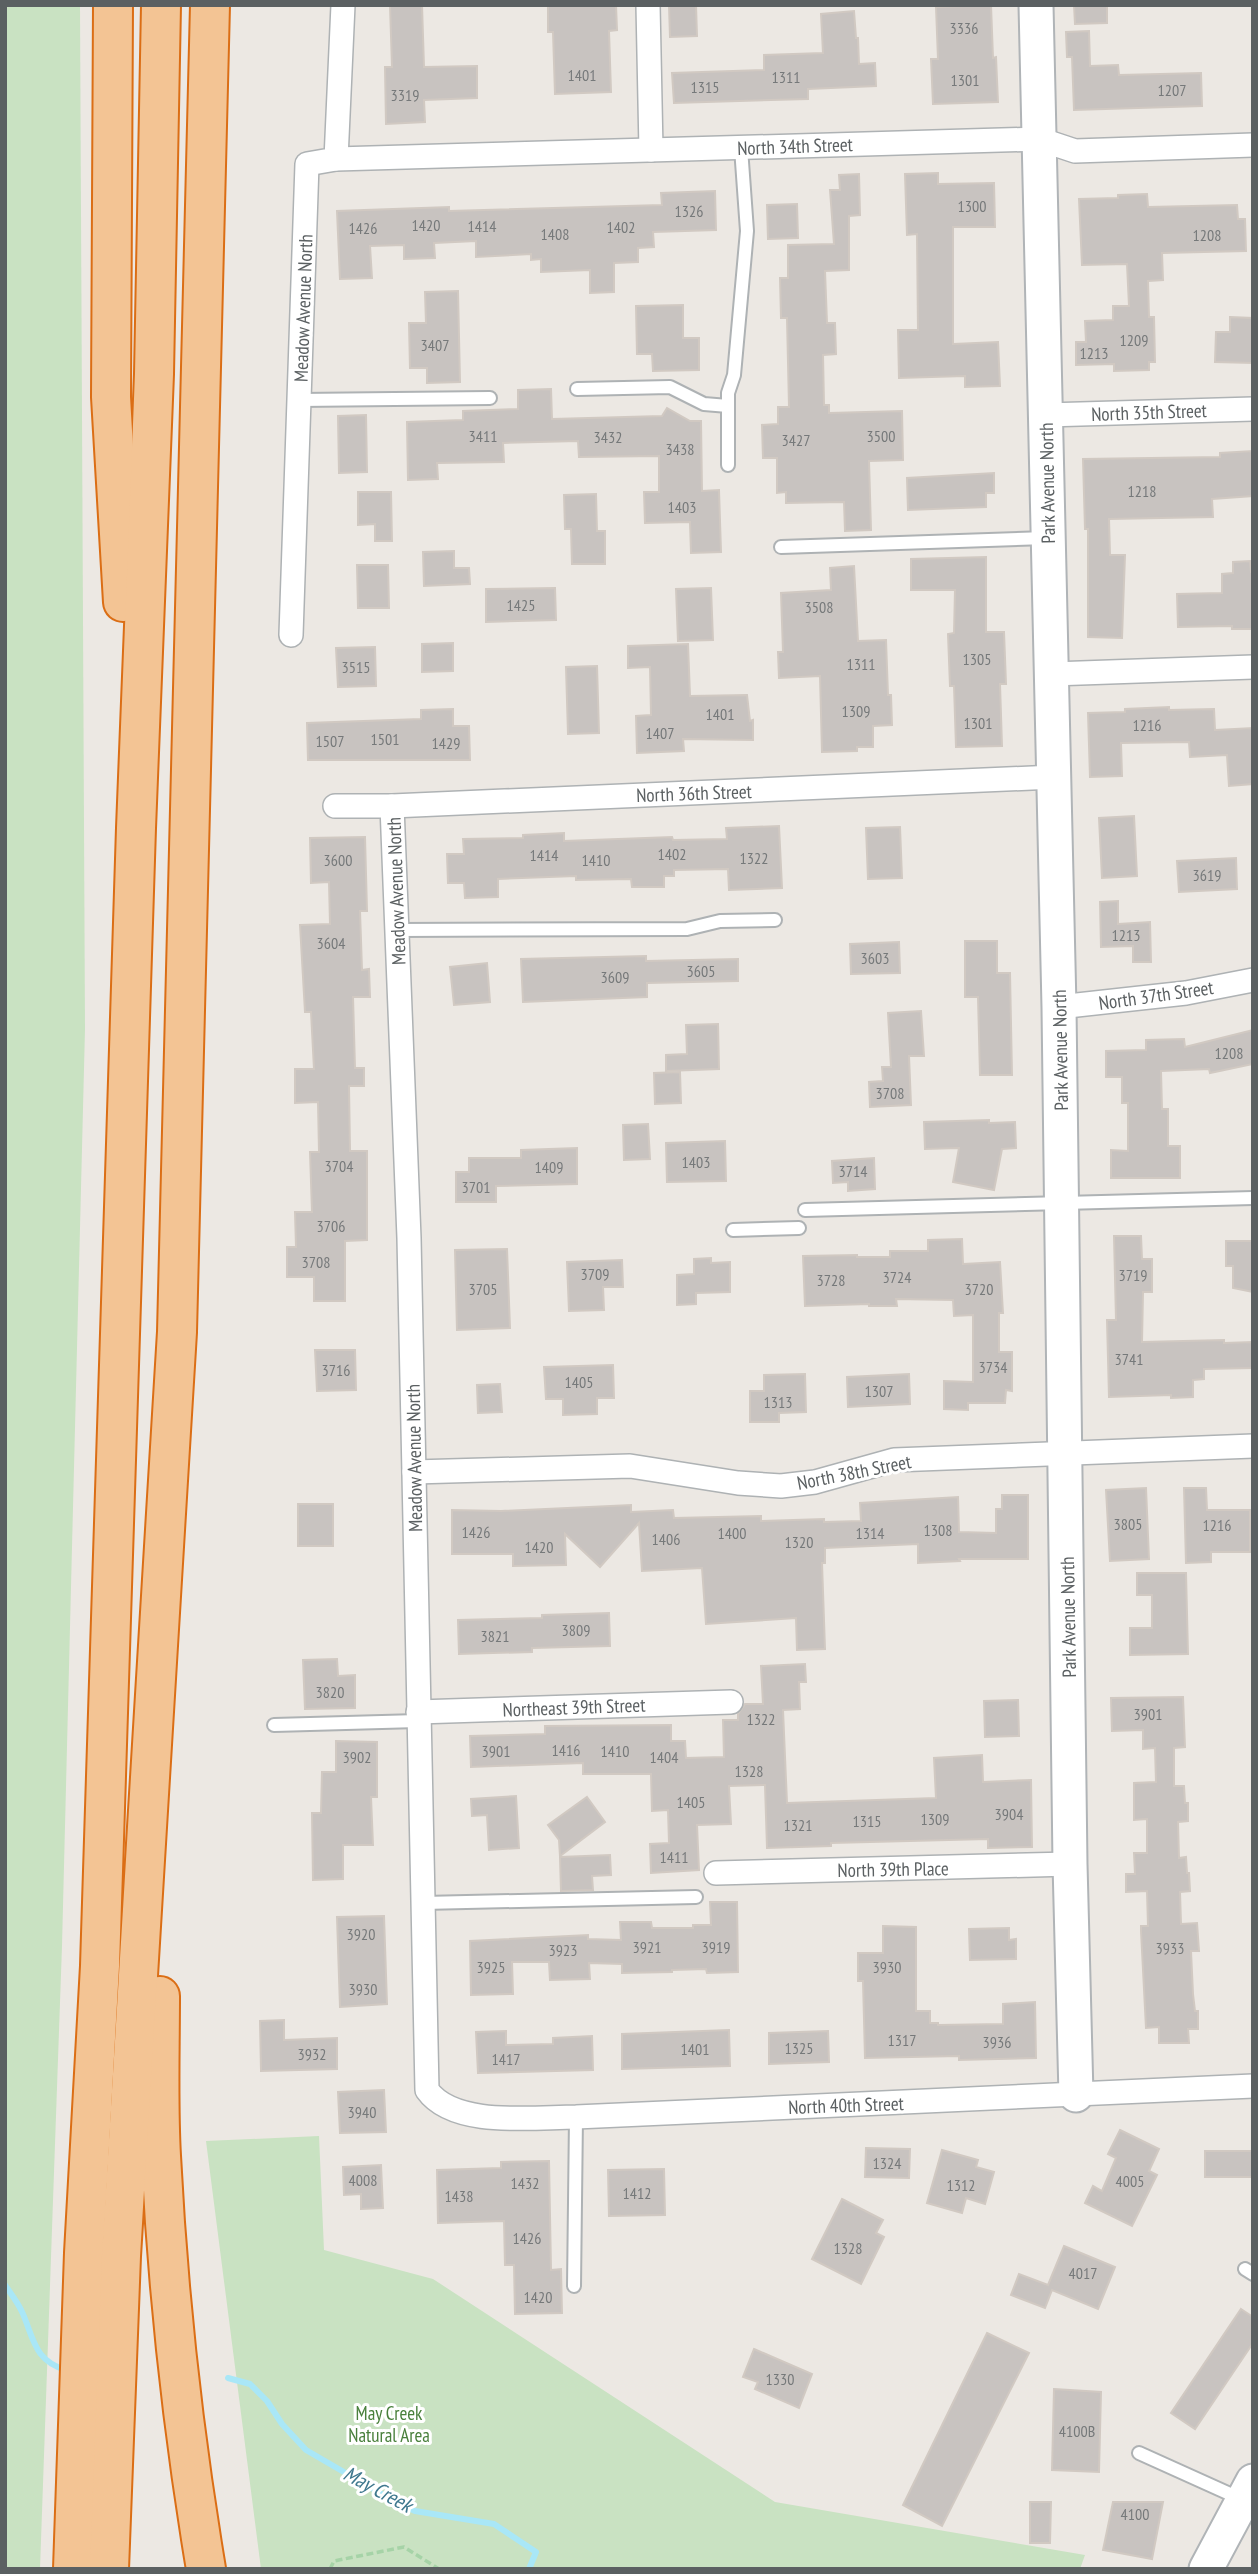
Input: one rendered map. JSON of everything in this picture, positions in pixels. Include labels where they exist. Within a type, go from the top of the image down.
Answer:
[{"type":"highway","points":[[113,5],[111,397],[136,828]]},
{"type":"highway","points":[[109,2569],[93,2509],[84,2253],[100,1966],[136,828],[155,374],[162,5]]},
{"type":"highway","points":[[73,2569],[93,2509],[121,2256],[177,1332],[210,5]]},
{"type":"highway","points":[[208,101],[217,5]]},
{"type":"highway","points":[[150,1768],[159,1926],[161,2153],[169,2272],[190,2477],[206,2569]]},
{"type":"street","points":[[335,159],[342,5]]},
{"type":"street","points":[[648,5],[651,150]]},
{"type":"street","name":"Park Avenue North","points":[[1036,5],[1059,1007],[1070,1864],[1076,2095]]},
{"type":"street","name":"North 34th Street","points":[[335,159],[1040,139],[1075,151],[1253,145]]},
{"type":"street","name":"Meadow Avenue North","points":[[291,635],[307,164],[335,159]]},
{"type":"street","name":"North 35th Street","points":[[1046,415],[1253,409]]},
{"type":"street","points":[[1052,674],[1253,667]]},
{"type":"street","name":"North 36th Street","points":[[335,806],[392,806],[1054,777]]},
{"type":"street","name":"Meadow Avenue North","points":[[392,806],[414,1472],[425,2078],[427,2090],[441,2105]]},
{"type":"street","name":"North 37th Street","points":[[1059,1007],[1161,996],[1253,980]]},
{"type":"street","name":"North 38th Street","points":[[414,1472],[630,1466],[738,1483],[781,1486],[815,1482],[894,1460],[1253,1446]]},
{"type":"street","name":"Northeast 39th Street","points":[[418,1716],[731,1702]]},
{"type":"street","name":"North 39th Place","points":[[716,1873],[1070,1864]]},
{"type":"street","name":"North 40th Street","points":[[441,2105],[484,2117],[576,2117],[1253,2086]]},
{"type":"street","points":[[1206,2569],[1247,2490]]},
{"type":"lane","points":[[728,465],[728,393],[734,374],[747,231],[741,148]]},
{"type":"lane","points":[[577,389],[670,387],[704,404],[728,406]]},
{"type":"lane","points":[[299,400],[490,398]]},
{"type":"lane","points":[[781,547],[1049,538]]},
{"type":"lane","points":[[398,930],[687,929],[720,921],[775,919]]},
{"type":"lane","points":[[805,1210],[1253,1198]]},
{"type":"lane","points":[[733,1230],[799,1228]]},
{"type":"lane","points":[[274,1725],[418,1716]]},
{"type":"lane","points":[[422,1903],[696,1896]]},
{"type":"lane","points":[[574,2286],[576,2117]]},
{"type":"lane","points":[[1139,2453],[1247,2490]]},
{"type":"path","points":[[330,2569],[334,2561],[404,2547],[439,2569]]},
{"type":"green space","points":[[5,5],[80,5],[85,1029],[62,1946],[40,2569],[5,2569]]},
{"type":"green space","name":"May Creek Natural Area","points":[[319,2136],[324,2250],[433,2279],[775,2502],[1085,2555],[1080,2569],[261,2569],[206,2141]]},
{"type":"building","points":[[390,5],[422,5],[424,67],[477,66],[477,98],[424,100],[425,122],[386,124],[385,67],[392,67]]},
{"type":"building","points":[[548,5],[616,5],[617,30],[609,31],[611,92],[555,94],[553,32],[548,32]]},
{"type":"building","points":[[669,5],[696,5],[697,36],[670,37]]},
{"type":"building","points":[[991,5],[998,102],[933,104],[931,59],[938,59],[936,7]]},
{"type":"building","points":[[1074,5],[1107,5],[1107,23],[1075,24]]},
{"type":"building","points":[[854,11],[859,64],[875,63],[876,86],[808,89],[808,99],[674,103],[672,73],[764,70],[764,55],[823,53],[821,14]]},
{"type":"building","points":[[1089,31],[1090,66],[1118,65],[1119,75],[1201,73],[1202,106],[1074,110],[1072,57],[1067,57],[1066,32]]},
{"type":"building","points":[[938,173],[938,184],[994,183],[995,227],[953,227],[953,344],[998,342],[1000,386],[965,387],[965,376],[899,378],[898,330],[918,330],[917,234],[907,235],[905,174]]},
{"type":"building","points":[[859,174],[860,215],[849,216],[849,270],[825,271],[827,323],[835,323],[836,354],[823,355],[824,405],[829,405],[829,413],[902,411],[903,460],[869,461],[871,530],[845,531],[844,502],[786,503],[786,492],[777,493],[777,458],[763,458],[762,425],[778,424],[778,407],[789,407],[787,318],[781,318],[780,278],[788,278],[788,245],[834,244],[830,190],[840,190],[839,175]]},
{"type":"building","points":[[715,191],[716,230],[653,232],[654,247],[638,248],[638,262],[614,263],[614,292],[590,293],[590,270],[541,272],[541,259],[531,260],[531,254],[476,257],[476,241],[434,243],[435,258],[404,259],[404,245],[370,246],[372,278],[340,279],[337,211],[662,205],[661,193]]},
{"type":"building","points":[[1147,194],[1148,207],[1237,205],[1238,219],[1245,219],[1246,251],[1162,253],[1163,280],[1148,281],[1149,317],[1154,317],[1155,362],[1149,362],[1149,370],[1114,371],[1114,364],[1076,365],[1076,342],[1086,342],[1085,321],[1113,320],[1113,306],[1129,306],[1127,264],[1082,265],[1079,199]]},
{"type":"building","points":[[797,204],[798,238],[768,239],[767,205]]},
{"type":"building","points":[[458,291],[460,382],[427,383],[427,368],[410,368],[409,323],[426,323],[425,292]]},
{"type":"building","points":[[683,305],[683,338],[699,338],[699,370],[653,371],[652,354],[637,354],[636,306]]},
{"type":"building","points":[[1230,317],[1253,318],[1253,363],[1215,362],[1216,332],[1230,332]]},
{"type":"building","points":[[551,389],[552,419],[662,416],[667,408],[690,421],[701,421],[702,491],[719,490],[721,552],[691,553],[690,522],[645,523],[644,492],[659,492],[659,456],[579,457],[578,441],[503,443],[504,462],[437,463],[438,479],[408,480],[407,422],[463,420],[463,411],[518,409],[518,390]]},
{"type":"building","points":[[366,415],[367,472],[339,473],[338,416]]},
{"type":"building","points":[[1253,451],[1253,496],[1212,499],[1213,517],[1109,519],[1110,555],[1125,555],[1122,638],[1088,637],[1088,529],[1085,529],[1083,459],[1220,457],[1220,453]]},
{"type":"building","points":[[994,473],[994,493],[986,493],[986,507],[908,510],[907,478]]},
{"type":"building","points":[[358,492],[391,492],[392,541],[375,541],[375,524],[358,525]]},
{"type":"building","points":[[596,494],[597,531],[605,531],[605,564],[572,564],[571,529],[565,529],[564,495]]},
{"type":"building","points":[[454,551],[454,568],[469,568],[470,584],[424,586],[423,552]]},
{"type":"building","points":[[986,557],[986,632],[1004,632],[1006,684],[1000,684],[1002,746],[956,747],[954,686],[950,686],[948,634],[954,633],[955,590],[911,590],[911,559]]},
{"type":"building","points":[[1250,561],[1253,572],[1253,629],[1232,629],[1232,626],[1178,627],[1177,594],[1222,593],[1222,574],[1233,573],[1233,562]]},
{"type":"building","points":[[357,565],[388,565],[389,608],[358,608]]},
{"type":"building","points":[[854,566],[858,641],[886,640],[892,725],[873,726],[873,747],[857,747],[857,751],[822,752],[820,676],[779,678],[778,652],[783,652],[781,593],[831,590],[830,568]]},
{"type":"building","points":[[555,588],[556,620],[486,622],[486,589]]},
{"type":"building","points":[[711,588],[713,640],[678,641],[676,589]]},
{"type":"building","points":[[453,643],[453,671],[422,672],[422,644]]},
{"type":"building","points":[[688,644],[690,696],[747,695],[750,721],[753,720],[753,740],[683,739],[684,751],[637,753],[636,716],[651,715],[650,667],[628,668],[628,646]]},
{"type":"building","points":[[375,647],[376,686],[338,687],[336,648]]},
{"type":"building","points":[[597,666],[599,733],[568,734],[566,667]]},
{"type":"building","points":[[1169,707],[1169,710],[1214,709],[1215,730],[1253,728],[1253,784],[1229,786],[1227,755],[1190,757],[1189,742],[1121,743],[1122,776],[1090,777],[1088,713]]},
{"type":"building","points":[[453,709],[453,726],[469,726],[470,760],[308,760],[307,723],[421,719],[421,710]]},
{"type":"building","points":[[1134,816],[1137,876],[1102,878],[1099,818]]},
{"type":"building","points":[[779,826],[782,888],[729,890],[728,869],[674,870],[674,876],[664,876],[664,887],[632,887],[631,879],[576,880],[576,876],[498,879],[498,897],[465,898],[464,883],[448,883],[447,854],[464,854],[463,839],[523,838],[523,835],[564,833],[564,841],[672,837],[673,840],[727,839],[726,828]]},
{"type":"building","points":[[900,827],[902,878],[868,879],[866,828]]},
{"type":"building","points":[[365,837],[367,911],[360,911],[362,970],[369,969],[370,997],[353,997],[355,1068],[364,1068],[364,1086],[349,1086],[350,1151],[367,1151],[367,1240],[345,1241],[345,1301],[314,1301],[314,1277],[287,1277],[287,1247],[296,1247],[295,1212],[312,1212],[310,1152],[319,1152],[318,1102],[295,1103],[295,1069],[314,1069],[311,1012],[305,1012],[300,925],[330,924],[329,882],[311,883],[310,838]]},
{"type":"building","points":[[1236,858],[1237,889],[1179,892],[1177,861]]},
{"type":"building","points":[[1118,901],[1118,924],[1150,922],[1151,962],[1133,962],[1133,946],[1101,947],[1100,902]]},
{"type":"building","points":[[965,941],[997,941],[997,973],[1010,973],[1012,1075],[980,1075],[978,997],[965,997]]},
{"type":"building","points":[[899,942],[900,973],[851,974],[850,944]]},
{"type":"building","points":[[646,956],[646,961],[738,959],[738,981],[647,983],[647,997],[523,1002],[521,959]]},
{"type":"building","points":[[487,963],[490,1002],[454,1005],[450,967]]},
{"type":"building","points":[[921,1011],[924,1056],[909,1056],[911,1105],[870,1107],[869,1082],[883,1081],[882,1067],[891,1067],[888,1013]]},
{"type":"building","points":[[718,1024],[719,1069],[666,1071],[666,1055],[687,1054],[686,1025]]},
{"type":"building","points":[[1253,1030],[1253,1064],[1210,1073],[1209,1069],[1161,1071],[1162,1109],[1168,1109],[1168,1146],[1180,1146],[1180,1178],[1111,1178],[1111,1150],[1128,1151],[1128,1103],[1122,1103],[1122,1077],[1106,1077],[1106,1051],[1146,1050],[1146,1040],[1184,1039],[1185,1047]]},
{"type":"building","points":[[680,1072],[681,1103],[655,1104],[654,1073]]},
{"type":"building","points":[[989,1120],[989,1123],[1015,1122],[1016,1148],[1002,1149],[994,1190],[953,1182],[959,1148],[925,1149],[924,1122]]},
{"type":"building","points":[[648,1124],[650,1159],[624,1160],[623,1125]]},
{"type":"building","points":[[725,1141],[726,1181],[667,1182],[666,1143]]},
{"type":"building","points":[[577,1148],[577,1184],[496,1186],[496,1202],[456,1202],[456,1172],[469,1172],[469,1158],[521,1158],[521,1150]]},
{"type":"building","points":[[874,1158],[875,1189],[848,1191],[848,1182],[833,1183],[832,1161]]},
{"type":"building","points":[[1114,1236],[1141,1236],[1142,1259],[1152,1259],[1152,1292],[1143,1292],[1142,1342],[1253,1342],[1253,1368],[1204,1369],[1204,1379],[1193,1380],[1193,1397],[1109,1397],[1107,1320],[1116,1320]]},
{"type":"building","points":[[962,1239],[963,1264],[1000,1262],[1003,1313],[999,1313],[999,1352],[1012,1352],[1012,1391],[1006,1390],[1005,1403],[968,1403],[968,1410],[944,1409],[944,1381],[973,1382],[973,1315],[954,1316],[953,1300],[896,1299],[897,1306],[805,1306],[803,1256],[890,1257],[890,1251],[928,1251],[928,1240]]},
{"type":"building","points":[[1226,1241],[1252,1241],[1253,1292],[1233,1288],[1233,1266],[1226,1266]]},
{"type":"building","points":[[507,1249],[510,1328],[457,1330],[455,1250]]},
{"type":"building","points":[[711,1258],[711,1263],[730,1262],[730,1292],[696,1293],[696,1304],[677,1305],[677,1275],[694,1274],[694,1259]]},
{"type":"building","points":[[622,1260],[623,1287],[603,1287],[604,1310],[569,1311],[567,1262]]},
{"type":"building","points":[[315,1350],[355,1350],[356,1390],[317,1391]]},
{"type":"building","points":[[613,1365],[614,1398],[597,1398],[597,1414],[563,1415],[563,1399],[546,1399],[544,1367]]},
{"type":"building","points":[[805,1374],[806,1412],[779,1413],[779,1422],[750,1422],[750,1391],[764,1391],[764,1375]]},
{"type":"building","points":[[909,1374],[910,1404],[848,1407],[847,1377]]},
{"type":"building","points":[[500,1384],[502,1412],[478,1413],[477,1385]]},
{"type":"building","points":[[1146,1488],[1149,1559],[1110,1561],[1106,1490]]},
{"type":"building","points":[[1184,1488],[1206,1488],[1207,1510],[1250,1510],[1250,1552],[1211,1552],[1211,1562],[1186,1563]]},
{"type":"building","points":[[1002,1495],[1028,1495],[1028,1559],[959,1559],[960,1561],[918,1563],[918,1544],[825,1548],[825,1563],[822,1563],[825,1649],[797,1650],[796,1618],[706,1624],[702,1568],[642,1571],[639,1523],[600,1567],[565,1534],[566,1565],[513,1566],[513,1554],[452,1554],[452,1510],[501,1511],[631,1505],[631,1512],[673,1510],[674,1518],[761,1516],[761,1521],[824,1519],[824,1522],[861,1521],[860,1503],[958,1497],[959,1532],[996,1533],[996,1509],[1002,1509]]},
{"type":"building","points":[[298,1504],[333,1504],[333,1546],[298,1546]]},
{"type":"building","points":[[1137,1573],[1186,1573],[1188,1654],[1130,1655],[1130,1628],[1152,1628],[1152,1595],[1137,1595]]},
{"type":"building","points":[[609,1613],[610,1646],[532,1648],[532,1652],[459,1654],[458,1620]]},
{"type":"building","points":[[337,1659],[338,1676],[355,1675],[355,1708],[305,1709],[303,1660]]},
{"type":"building","points":[[805,1664],[806,1682],[799,1682],[800,1709],[783,1710],[787,1803],[936,1798],[934,1758],[982,1755],[983,1782],[1031,1780],[1032,1847],[988,1848],[988,1839],[831,1843],[831,1846],[767,1848],[765,1785],[729,1786],[731,1824],[697,1825],[699,1870],[651,1873],[650,1844],[669,1843],[668,1810],[652,1811],[651,1774],[583,1774],[583,1763],[471,1767],[470,1736],[545,1734],[545,1726],[671,1725],[671,1741],[685,1741],[686,1758],[724,1757],[723,1720],[738,1720],[738,1714],[745,1704],[763,1704],[761,1666]]},
{"type":"building","points":[[1183,1697],[1185,1747],[1174,1748],[1174,1786],[1184,1786],[1185,1803],[1188,1803],[1188,1821],[1178,1822],[1179,1858],[1186,1857],[1190,1891],[1180,1892],[1181,1924],[1197,1923],[1199,1951],[1191,1951],[1198,2029],[1188,2029],[1189,2043],[1159,2043],[1159,2027],[1146,2028],[1141,1926],[1148,1926],[1147,1891],[1126,1892],[1126,1874],[1135,1874],[1134,1853],[1147,1853],[1147,1819],[1134,1820],[1134,1783],[1156,1782],[1155,1748],[1143,1749],[1143,1730],[1112,1731],[1111,1698]]},
{"type":"building","points":[[1018,1700],[1019,1736],[985,1737],[984,1701]]},
{"type":"building","points":[[336,1741],[377,1742],[377,1797],[371,1797],[373,1845],[343,1845],[343,1879],[313,1880],[312,1813],[321,1813],[322,1772],[336,1772]]},
{"type":"building","points":[[516,1796],[519,1848],[489,1850],[487,1815],[472,1816],[471,1799]]},
{"type":"building","points":[[587,1797],[605,1822],[560,1856],[559,1840],[548,1825]]},
{"type":"building","points":[[610,1855],[611,1875],[592,1876],[593,1890],[561,1891],[560,1857]]},
{"type":"building","points":[[710,1902],[737,1902],[738,1972],[707,1973],[706,1969],[622,1973],[622,1964],[589,1963],[590,1979],[550,1980],[549,1962],[512,1962],[513,1994],[471,1995],[470,1941],[588,1935],[588,1939],[621,1940],[620,1922],[651,1922],[652,1928],[711,1925]]},
{"type":"building","points":[[384,1916],[387,2004],[340,2007],[337,1917]]},
{"type":"building","points":[[883,1926],[916,1927],[916,2011],[930,2011],[930,2023],[938,2025],[1003,2024],[1003,2004],[1035,2002],[1036,2058],[865,2058],[863,1981],[858,1981],[858,1953],[883,1953]]},
{"type":"building","points":[[1009,1928],[1009,1940],[1016,1939],[1016,1959],[970,1960],[969,1929]]},
{"type":"building","points":[[284,2020],[284,2040],[337,2038],[337,2069],[261,2071],[260,2021]]},
{"type":"building","points":[[729,2030],[730,2066],[622,2069],[622,2034]]},
{"type":"building","points":[[506,2031],[506,2045],[553,2044],[553,2038],[592,2036],[593,2070],[478,2073],[476,2032]]},
{"type":"building","points":[[828,2031],[829,2062],[769,2064],[769,2033]]},
{"type":"building","points":[[384,2090],[386,2132],[340,2133],[338,2092]]},
{"type":"building","points":[[1120,2130],[1159,2149],[1149,2171],[1157,2175],[1132,2226],[1085,2203],[1093,2186],[1102,2191],[1116,2158],[1108,2154]]},
{"type":"building","points":[[866,2148],[910,2149],[909,2178],[865,2177]]},
{"type":"building","points":[[942,2150],[978,2160],[976,2167],[994,2172],[985,2204],[966,2198],[962,2213],[927,2203]]},
{"type":"building","points":[[1205,2151],[1253,2151],[1253,2177],[1205,2177]]},
{"type":"building","points":[[549,2161],[551,2270],[561,2269],[562,2313],[515,2314],[514,2265],[505,2265],[504,2221],[438,2223],[437,2170],[501,2168],[501,2162]]},
{"type":"building","points":[[381,2165],[383,2208],[361,2209],[361,2194],[344,2195],[343,2167]]},
{"type":"building","points":[[664,2169],[665,2215],[609,2216],[608,2170]]},
{"type":"building","points":[[842,2199],[883,2220],[876,2233],[884,2237],[861,2284],[812,2259]]},
{"type":"building","points":[[1064,2246],[1115,2267],[1098,2309],[1052,2290],[1045,2308],[1011,2295],[1019,2274],[1048,2285]]},
{"type":"building","points":[[1241,2309],[1253,2317],[1253,2343],[1195,2429],[1171,2413]]},
{"type":"building","points":[[987,2333],[1029,2353],[942,2526],[903,2505]]},
{"type":"building","points":[[754,2349],[812,2374],[799,2408],[755,2389],[758,2382],[743,2377]]},
{"type":"building","points":[[1054,2389],[1101,2392],[1099,2472],[1052,2470]]},
{"type":"building","points":[[1030,2502],[1051,2502],[1050,2543],[1030,2543]]},
{"type":"building","points":[[1113,2502],[1163,2502],[1152,2559],[1103,2550]]},
{"type":"waterway","name":"May Creek","points":[[5,2285],[21,2310],[33,2341],[42,2355],[66,2370]]},
{"type":"waterway","name":"May Creek","points":[[228,2378],[250,2384],[306,2450],[392,2500],[415,2511],[494,2524],[536,2552],[529,2569]]}]
